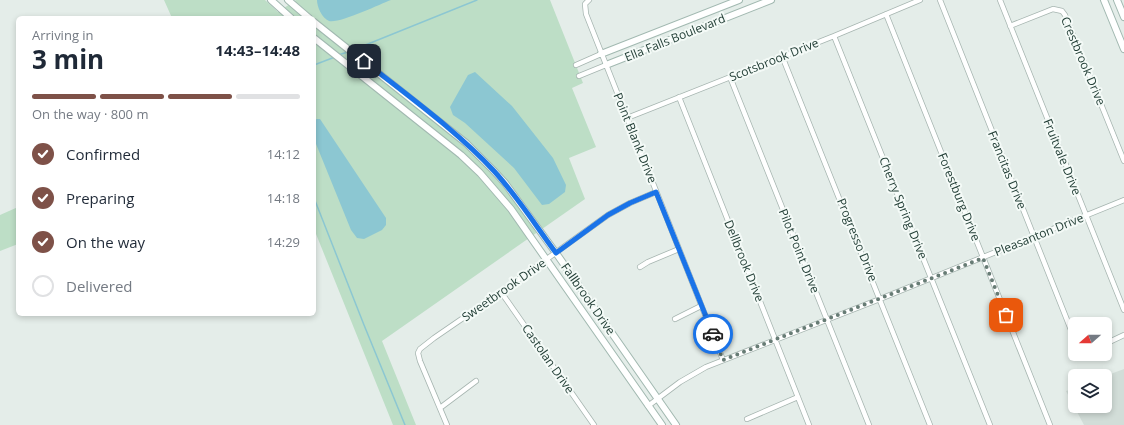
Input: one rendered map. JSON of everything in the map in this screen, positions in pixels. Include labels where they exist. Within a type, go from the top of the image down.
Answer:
[{"type":"main road","points":[[271,0],[289,16]]},
{"type":"main road","points":[[288,0],[307,16]]},
{"type":"main road","name":"Ella Falls Boulevard","points":[[602,54],[739,0]]},
{"type":"main road","name":"Ella Falls Boulevard","points":[[606,65],[771,0]]},
{"type":"main road","points":[[1104,0],[1122,37],[1124,49]]},
{"type":"main road","points":[[1117,0],[1124,17]]},
{"type":"main road","points":[[706,14],[710,24]]},
{"type":"main road","name":"Fallbrook Drive","points":[[316,24],[466,143],[505,183],[556,253],[676,425]]},
{"type":"main road","name":"Fallbrook Drive","points":[[316,40],[461,154],[480,173],[511,209],[662,425]]},
{"type":"main road","points":[[332,52],[340,43]]},
{"type":"main road","points":[[480,173],[488,165]]},
{"type":"main road","points":[[591,323],[600,317]]},
{"type":"street","name":"Point Blank Drive","points":[[589,0],[585,4],[586,14],[723,360]]},
{"type":"street","name":"Scotsbrook Drive","points":[[627,118],[834,36],[920,0]]},
{"type":"street","name":"Francitas Drive","points":[[940,0],[1068,322]]},
{"type":"street","name":"Fruitvale Drive","points":[[1001,2],[1124,310]]},
{"type":"street","name":"Crestbrook Drive","points":[[1010,26],[1053,9],[1062,11],[1065,15],[1124,162]]},
{"type":"street","name":"Forestburg Drive","points":[[886,14],[1050,425]]},
{"type":"street","name":"Cherry Spring Drive","points":[[834,36],[990,425]]},
{"type":"street","name":"Ella Falls Boulevard","points":[[576,65],[602,54]]},
{"type":"street","name":"Progresso Drive","points":[[782,56],[930,425]]},
{"type":"street","name":"Ella Falls Boulevard","points":[[578,76],[606,65]]},
{"type":"street","name":"Pilot Point Drive","points":[[730,77],[869,425]]},
{"type":"street","name":"Dellbrook Drive","points":[[679,97],[810,425]]},
{"type":"street","name":"Sweetbrook Drive","points":[[440,408],[418,353],[420,349],[547,260],[608,215],[630,203],[656,192]]},
{"type":"street","name":"Pleasanton Drive","points":[[648,406],[695,372],[983,258],[1124,200]]},
{"type":"street","points":[[640,267],[648,262],[680,249]]},
{"type":"street","name":"Castolan Drive","points":[[501,292],[594,425]]},
{"type":"street","points":[[675,319],[701,306]]},
{"type":"street","points":[[1112,340],[1124,335]]},
{"type":"street","points":[[446,425],[440,408],[476,381]]},
{"type":"street","points":[[747,419],[798,397]]},
{"type":"shaded area","points":[[1124,369],[1124,425],[1084,425],[1078,413],[1112,413],[1112,373]]},
{"type":"green space","points":[[164,0],[265,0],[278,12],[296,0],[550,0],[583,83],[572,88],[596,147],[569,158],[585,199],[382,341],[416,425],[393,425],[316,234],[316,16],[171,16]]},
{"type":"green space","points":[[16,208],[16,245],[0,251],[0,215]]},
{"type":"water","points":[[317,0],[391,0],[350,17],[341,20],[329,21],[322,15]]},
{"type":"water","points":[[475,72],[512,106],[553,158],[566,185],[565,192],[549,204],[542,205],[514,168],[465,123],[453,115],[450,107],[468,75]]},
{"type":"water","points":[[316,119],[320,119],[386,218],[386,225],[382,230],[364,239],[357,238],[351,230],[316,144]]},
{"type":"waterway","points":[[353,50],[477,0]]},
{"type":"waterway","points":[[338,55],[348,52]]},
{"type":"waterway","points":[[316,64],[335,57]]},
{"type":"waterway","points":[[316,203],[405,425]]},
{"type":"way so far","points":[[713,334],[723,360],[983,258],[1006,315]]},
{"type":"route","points":[[364,61],[466,143],[493,170],[505,183],[556,253],[618,208],[656,192],[713,334]]}]
